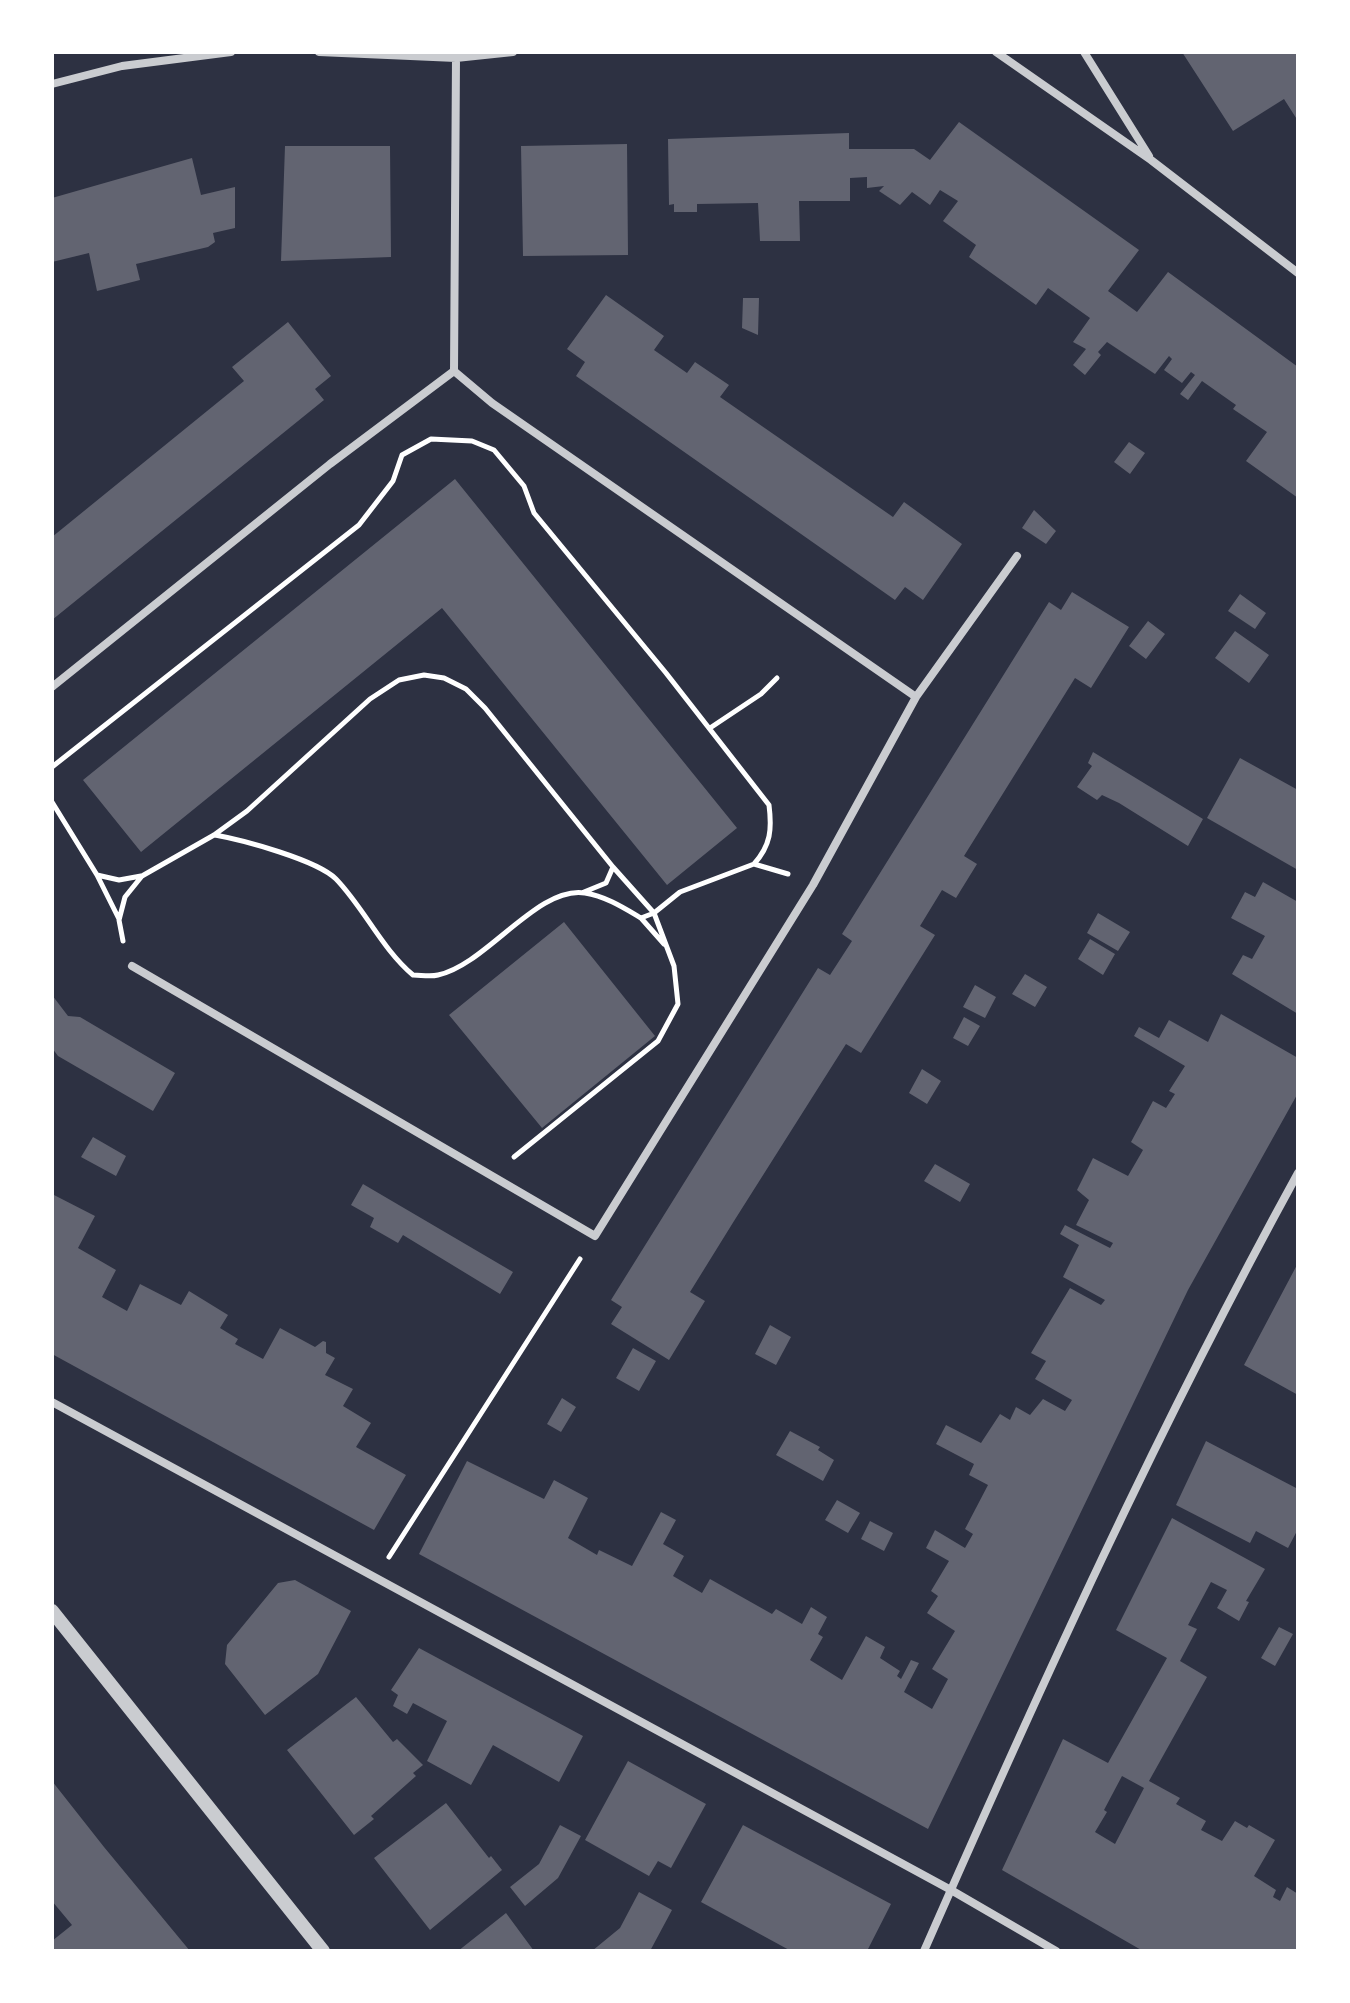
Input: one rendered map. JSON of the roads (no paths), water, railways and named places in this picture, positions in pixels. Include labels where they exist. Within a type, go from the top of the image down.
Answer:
[{"type":"street","points":[[52,84],[122,66],[231,52]]},
{"type":"street","points":[[319,52],[456,58],[513,52]]},
{"type":"street","points":[[996,52],[1151,160],[1298,273]]},
{"type":"street","points":[[1084,52],[1151,160]]},
{"type":"street","points":[[454,371],[456,58]]},
{"type":"street","points":[[52,687],[330,464],[454,371]]},
{"type":"street","points":[[454,371],[492,403],[916,697]]},
{"type":"street","points":[[132,966],[595,1236],[813,885],[916,697],[1017,556]]},
{"type":"street","points":[[924,1951],[1100,1558],[1226,1304],[1298,1173]]},
{"type":"street","points":[[52,1402],[951,1890],[1056,1951]]},
{"type":"street","points":[[52,1611],[323,1951]]}]
